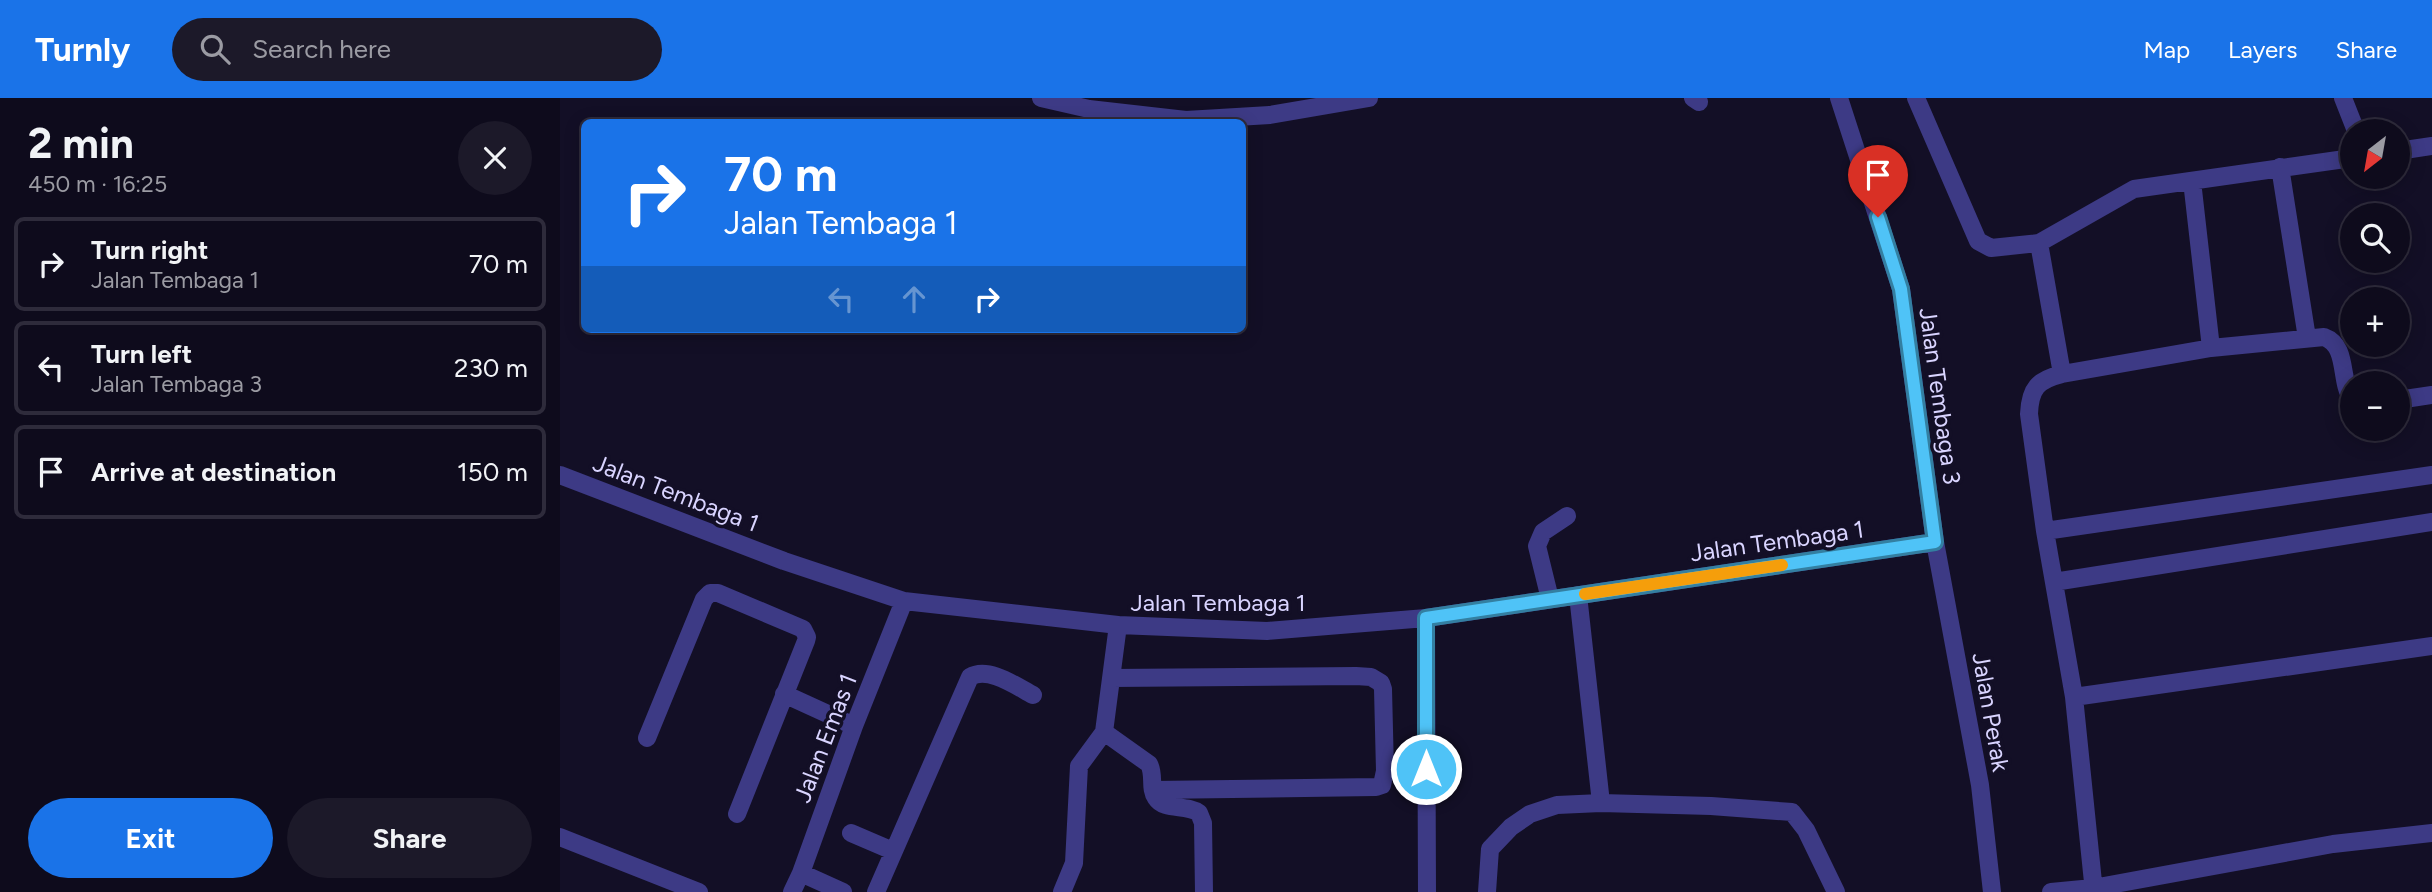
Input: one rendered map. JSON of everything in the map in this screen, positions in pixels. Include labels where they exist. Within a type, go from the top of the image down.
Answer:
[{"type":"street","points":[[1041,98],[1089,109],[1177,119]]},
{"type":"street","points":[[1203,119],[1270,115],[1369,98]]},
{"type":"street","name":"Jalan Tembaga 3","points":[[1839,98],[1901,289],[1935,542]]},
{"type":"street","points":[[1916,98],[1978,241],[1992,248],[2039,243],[2134,189],[2340,160]]},
{"type":"street","points":[[2343,98],[2351,119]]},
{"type":"street","points":[[2410,150],[2432,147]]},
{"type":"street","points":[[2280,167],[2307,338]]},
{"type":"street","points":[[2192,181],[2211,348]]},
{"type":"street","points":[[2039,243],[2062,374]]},
{"type":"street","points":[[2094,890],[2074,697],[2045,531],[2029,402],[2040,382],[2062,374],[2211,348],[2307,338],[2324,337],[2335,345],[2339,350],[2343,371]]},
{"type":"street","points":[[2410,398],[2432,395]]},
{"type":"street","name":"Jalan Tembaga 1","points":[[560,475],[784,561],[904,601],[1118,625],[1267,631],[1426,618],[1935,542]]},
{"type":"street","points":[[2045,531],[2432,475]]},
{"type":"street","points":[[1550,599],[1537,546],[1543,532],[1567,516]]},
{"type":"street","points":[[2054,582],[2432,522]]},
{"type":"street","name":"Jalan Perak","points":[[1935,542],[1980,785],[1992,892]]},
{"type":"street","points":[[647,738],[704,599],[710,593],[726,596],[800,627],[806,633],[806,641],[737,814]]},
{"type":"street","points":[[1578,595],[1601,803]]},
{"type":"street","name":"Jalan Emas 1","points":[[792,892],[853,726],[904,601]]},
{"type":"street","points":[[1426,618],[1427,892]]},
{"type":"street","points":[[1062,892],[1074,863],[1079,766],[1104,732],[1118,625]]},
{"type":"street","points":[[2074,697],[2432,646]]},
{"type":"street","points":[[876,892],[970,677],[976,674],[999,678],[1033,695]]},
{"type":"street","points":[[1111,678],[1356,676],[1371,677],[1381,683],[1384,689],[1385,771],[1382,785],[1352,788],[1153,790]]},
{"type":"street","points":[[784,694],[853,726]]},
{"type":"street","points":[[1104,732],[1149,764],[1153,771],[1153,790],[1157,800],[1195,810],[1202,818],[1204,892]]},
{"type":"street","points":[[1487,892],[1490,849],[1511,827],[1530,814],[1557,805],[1601,803],[1761,808],[1791,812],[1806,830],[1836,892]]},
{"type":"street","points":[[851,833],[893,851]]},
{"type":"street","points":[[2051,892],[2094,890],[2333,844],[2432,833]]},
{"type":"street","points":[[560,837],[689,890]]},
{"type":"street","points":[[801,873],[843,892]]},
{"type":"slow traffic","points":[[1585,594],[1782,565]]},
{"type":"route","points":[[1426,769],[1426,618],[1935,542],[1901,289],[1878,217]]}]
